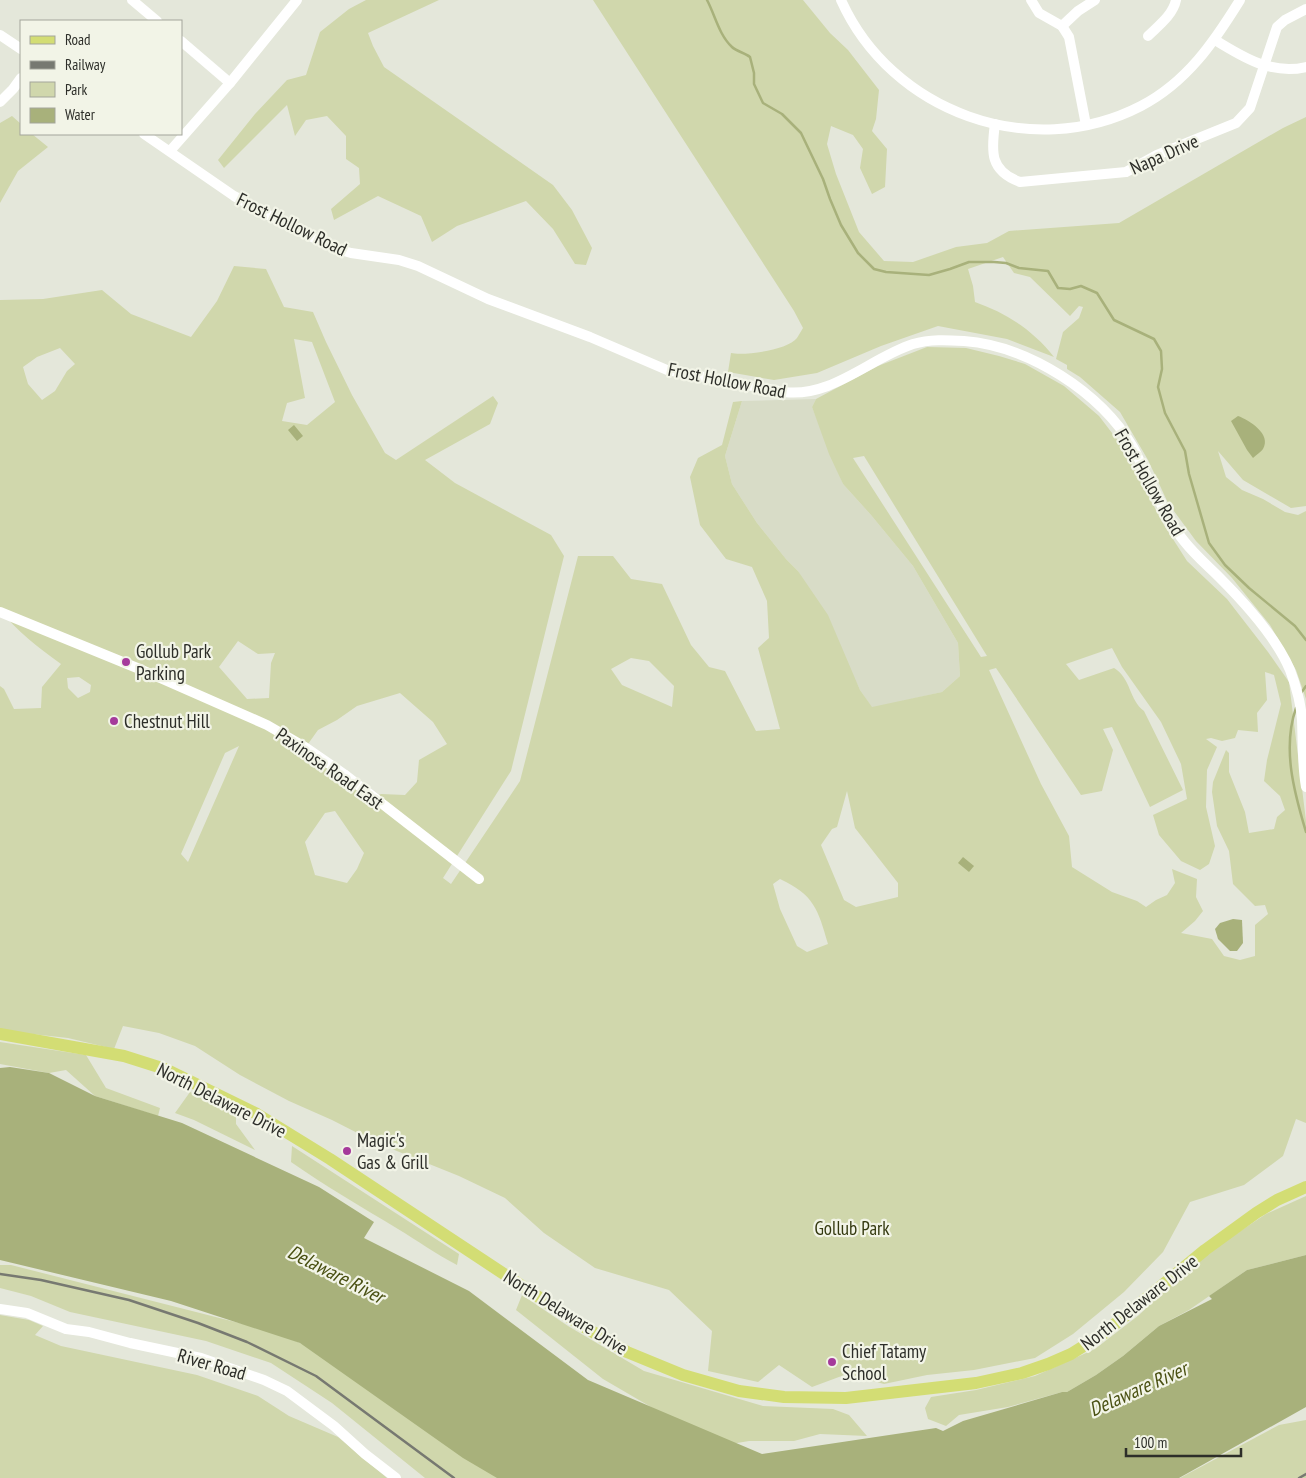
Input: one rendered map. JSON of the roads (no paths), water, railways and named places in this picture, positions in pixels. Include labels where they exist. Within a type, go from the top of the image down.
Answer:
[{"type":"main road","name":"North Delaware Drive","points":[[0,1034],[124,1056],[165,1070],[257,1114],[330,1159],[581,1325],[627,1352],[682,1376],[739,1391],[784,1397],[846,1398],[976,1383],[1022,1373],[1048,1364],[1071,1354],[1103,1334],[1204,1250],[1277,1200],[1306,1186]]},
{"type":"street","points":[[132,0],[156,20]]},
{"type":"street","points":[[841,0],[846,12],[864,40],[907,84],[933,101],[975,120],[1032,129],[1063,129],[1112,118],[1129,112],[1165,90],[1188,71],[1215,40],[1240,0]]},
{"type":"street","points":[[1032,0],[1039,12],[1062,26],[1069,37],[1086,125]]},
{"type":"street","points":[[1062,26],[1078,11],[1095,0]]},
{"type":"street","points":[[1148,36],[1166,19],[1176,0]]},
{"type":"street","points":[[170,151],[230,82],[294,1]]},
{"type":"street","name":"Napa Drive","points":[[995,124],[992,146],[997,165],[1006,176],[1020,182],[1126,172],[1157,155],[1236,124],[1250,108],[1277,27],[1285,20],[1306,9]]},
{"type":"street","points":[[0,35],[20,48]]},
{"type":"street","points":[[1215,40],[1251,62],[1289,70],[1306,67]]},
{"type":"street","points":[[182,42],[230,82]]},
{"type":"street","points":[[0,102],[20,79]]},
{"type":"street","name":"Frost Hollow Road","points":[[146,135],[234,196],[334,248],[351,253],[399,260],[418,266],[488,299],[590,337],[667,370],[784,392],[800,392],[831,384],[911,345],[929,340],[985,343],[1005,348],[1058,373],[1108,414],[1122,430],[1135,449],[1170,521],[1194,553],[1222,579],[1276,644],[1289,667],[1297,688],[1301,708],[1302,754],[1306,787]]},
{"type":"street","name":"Paxinosa Road East","points":[[0,612],[150,673],[267,726],[305,747],[344,774],[479,879]]},
{"type":"street","name":"River Road","points":[[0,1309],[27,1313],[66,1329],[89,1332],[201,1358],[264,1380],[287,1392],[326,1420],[396,1478]]},
{"type":"water","points":[[1238,416],[1258,428],[1264,438],[1263,449],[1253,458],[1231,421]]},
{"type":"water","points":[[294,425],[303,436],[297,441],[288,430]]},
{"type":"water","points":[[963,857],[974,866],[969,872],[958,863]]},
{"type":"water","points":[[1233,919],[1242,920],[1243,943],[1237,951],[1230,951],[1218,939],[1215,929],[1220,923]]},
{"type":"water","name":"Delaware River","points":[[10,1067],[49,1073],[95,1096],[182,1123],[319,1187],[374,1222],[364,1238],[469,1291],[588,1380],[762,1454],[936,1428],[943,1431],[963,1421],[1067,1392],[1123,1356],[1159,1326],[1212,1299],[1209,1296],[1247,1270],[1306,1255],[1306,1407],[1179,1478],[497,1478],[463,1458],[300,1343],[171,1301],[0,1260],[0,1068]]},
{"type":"waterway","points":[[707,0],[720,31],[728,42],[734,48],[750,57],[754,73],[754,84],[763,103],[782,114],[801,133],[823,179],[841,225],[858,253],[874,269],[886,272],[929,275],[969,262],[994,262],[1006,263],[1019,268],[1048,271],[1058,288],[1070,289],[1081,286],[1097,293],[1114,320],[1154,339],[1161,351],[1162,369],[1158,387],[1165,413],[1185,451],[1189,474],[1209,543],[1225,565],[1249,588],[1295,626],[1306,640]]},
{"type":"waterway","points":[[1301,693],[1306,686]]},
{"type":"waterway","points":[[1296,708],[1290,739],[1291,770],[1306,832]]},
{"type":"railway","points":[[0,1274],[41,1280],[129,1300],[247,1342],[316,1376],[454,1478]]},
{"type":"railway","points":[[1299,1478],[1306,1474]]},
{"type":"place","name":"Gollub Park Parking","points":[[126,662]]},
{"type":"place","name":"Chestnut Hill","points":[[114,721]]},
{"type":"place","name":"Magic's Gas & Grill","points":[[347,1151]]},
{"type":"place","name":"Chief Tatamy School","points":[[832,1362]]},
{"type":"park label","name":"Gollub Park","points":[[852,1228]]}]
